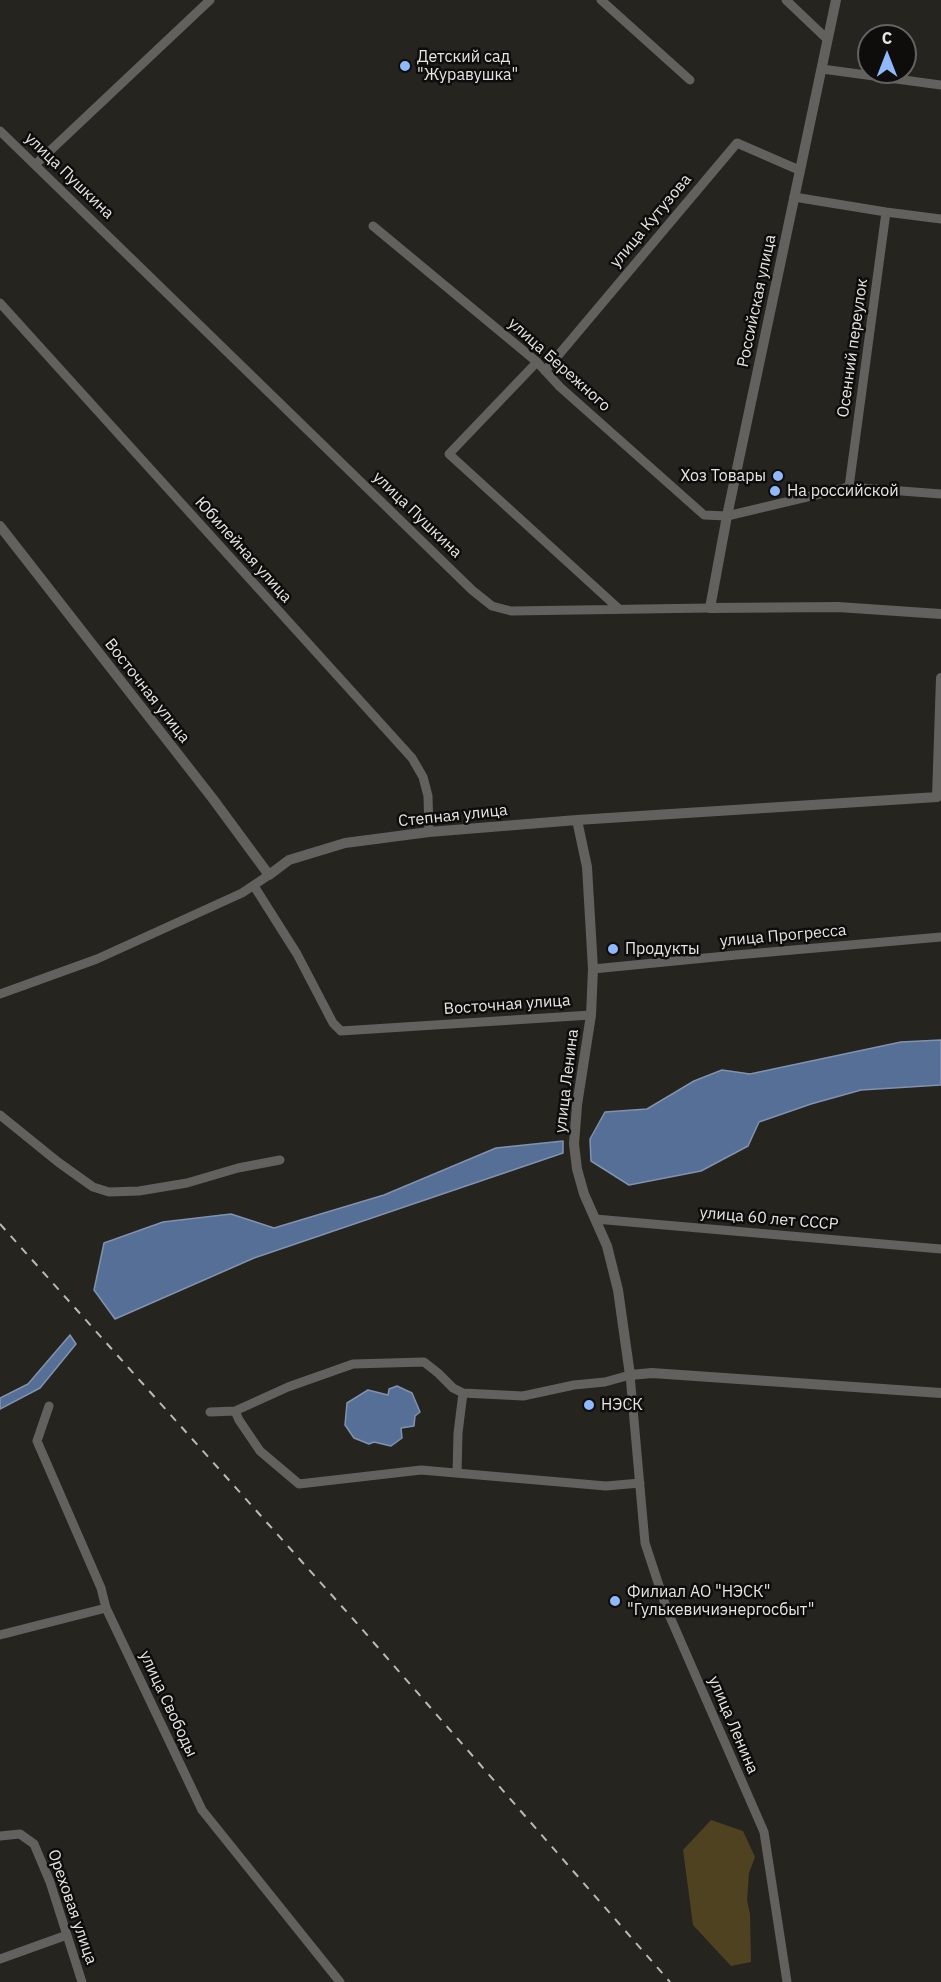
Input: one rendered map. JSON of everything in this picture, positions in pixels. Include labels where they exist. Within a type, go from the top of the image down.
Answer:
[{"type":"street","points":[[36,165],[210,0]]},
{"type":"street","points":[[601,0],[690,80]]},
{"type":"street","points":[[786,0],[827,39]]},
{"type":"street","name":"Российская улица","points":[[710,608],[727,516],[836,0]]},
{"type":"street","points":[[822,69],[941,85]]},
{"type":"street","name":"улица Пушкина","points":[[0,131],[472,590],[492,606],[511,611],[838,607],[941,615]]},
{"type":"street","name":"улица Кутузова","points":[[545,371],[736,144],[799,170]]},
{"type":"street","points":[[794,197],[941,219]]},
{"type":"street","name":"Осенний переулок","points":[[849,488],[886,212]]},
{"type":"street","name":"улица Бережного","points":[[374,226],[537,362],[560,387],[704,515],[727,516]]},
{"type":"street","name":"Юбилейная улица","points":[[0,303],[412,758],[423,777],[429,796],[429,832]]},
{"type":"street","points":[[537,362],[449,454],[619,609]]},
{"type":"street","points":[[727,516],[849,488],[941,494]]},
{"type":"street","name":"Восточная улица","points":[[0,526],[213,799],[269,875]]},
{"type":"street","points":[[939,797],[941,678]]},
{"type":"street","name":"Степная улица","points":[[0,994],[97,959],[254,886],[289,860],[345,843],[429,832],[577,820],[939,797]]},
{"type":"street","name":"улица Ленина","points":[[577,820],[587,867],[593,969],[591,1015],[577,1106],[574,1144],[577,1169],[584,1194],[607,1246],[618,1290],[630,1375],[645,1543],[667,1610],[764,1832],[787,1982]]},
{"type":"street","name":"Восточная улица","points":[[254,886],[297,954],[333,1023],[341,1031],[591,1015]]},
{"type":"street","name":"улица Прогресса","points":[[593,969],[941,937]]},
{"type":"street","points":[[0,1115],[93,1187],[109,1192],[139,1191],[187,1183],[237,1168],[280,1160]]},
{"type":"street","name":"улица 60 лет СССР","points":[[595,1219],[941,1249]]},
{"type":"street","points":[[210,1412],[235,1411],[288,1387],[353,1364],[424,1362],[453,1388],[463,1393],[523,1396],[574,1384],[605,1382],[630,1375],[652,1373],[941,1393]]},
{"type":"street","points":[[457,1473],[458,1433],[463,1393]]},
{"type":"street","name":"улица Свободы","points":[[49,1406],[37,1441],[101,1588],[106,1608],[202,1810],[340,1982]]},
{"type":"street","points":[[235,1411],[238,1420],[260,1451],[299,1484],[422,1470],[606,1486],[640,1483]]},
{"type":"street","points":[[0,1635],[106,1608]]},
{"type":"street","name":"Ореховая улица","points":[[0,1836],[20,1834],[34,1844],[50,1882],[82,1982]]},
{"type":"street","points":[[0,1959],[67,1935]]},
{"type":"shaded area","points":[[711,1820],[743,1831],[755,1857],[749,1873],[747,1900],[750,1914],[751,1962],[731,1966],[693,1925],[683,1850]]},
{"type":"water","points":[[941,1040],[941,1085],[861,1090],[759,1122],[748,1146],[701,1171],[629,1185],[591,1161],[590,1139],[605,1112],[647,1109],[694,1081],[722,1070],[750,1074],[901,1042]]},
{"type":"water","points":[[563,1141],[563,1153],[254,1258],[115,1319],[94,1290],[104,1243],[163,1222],[231,1214],[274,1228],[384,1195],[496,1148]]},
{"type":"water","points":[[70,1335],[76,1344],[40,1388],[0,1409],[0,1398],[28,1384]]},
{"type":"water","points":[[397,1386],[412,1393],[420,1412],[415,1416],[414,1426],[401,1428],[402,1438],[391,1446],[374,1442],[369,1444],[354,1438],[345,1425],[347,1403],[368,1390],[388,1395],[389,1389]]},
{"type":"railway","points":[[0,1224],[354,1620],[670,1982]]},
{"type":"place","name":"Детский сад \"Журавушка\"","points":[[405,66]]},
{"type":"place","name":"Хоз Товары","points":[[778,476]]},
{"type":"place","name":"На российской","points":[[775,491]]},
{"type":"place","name":"Продукты","points":[[613,949]]},
{"type":"place","name":"НЭСК","points":[[589,1405]]},
{"type":"place","name":"Филиал АО \"НЭСК\" \"Гулькевичиэнергосбыт\"","points":[[615,1601]]}]
